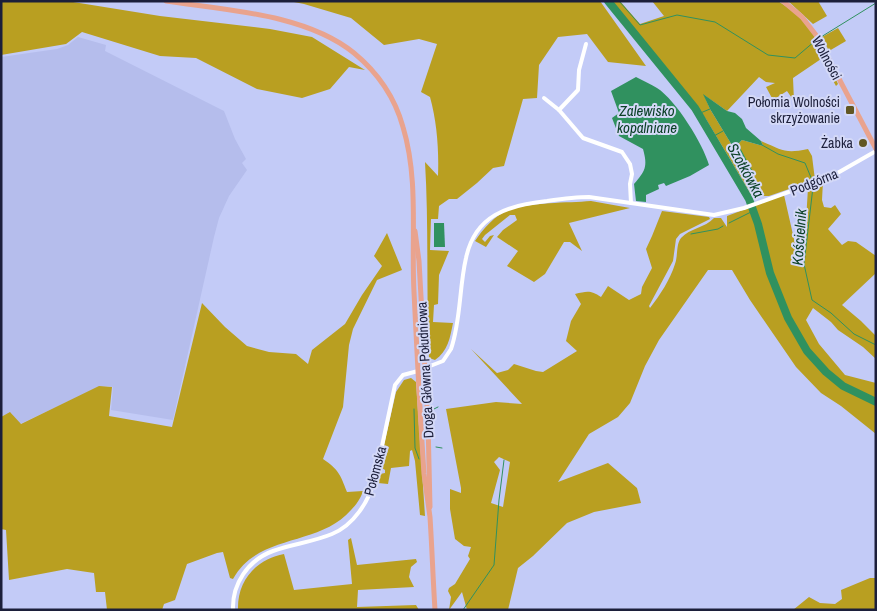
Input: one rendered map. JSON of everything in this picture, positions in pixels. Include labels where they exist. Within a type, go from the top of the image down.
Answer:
[{"type":"main road","name":"Droga Główna Południowa","points":[[166,1],[294,22],[327,35],[345,46],[361,60],[378,78],[388,93],[403,127],[409,160],[418,262],[430,476],[435,610]]},
{"type":"main road","name":"Wolności","points":[[783,1],[802,17],[816,35],[876,150]]},
{"type":"main road","name":"Droga Główna Południowa","points":[[414,226],[413,261],[418,371],[424,473],[430,515]]},
{"type":"street","points":[[559,110],[578,90],[586,44]]},
{"type":"street","points":[[544,98],[559,110],[583,138],[622,152],[630,164],[632,174],[630,184],[631,204]]},
{"type":"street","name":"Podgórna","points":[[456,320],[466,257],[476,232],[491,217],[515,205],[577,197],[714,215],[744,208],[834,175],[876,150]]},
{"type":"street","name":"Połomska","points":[[233,610],[235,588],[239,578],[246,569],[272,551],[333,534],[353,519],[364,505],[375,479],[393,389],[403,376],[440,363],[449,353],[456,320]]},
{"type":"shaded area","points":[[1,1],[67,1],[160,16],[270,29],[312,37],[365,70],[349,67],[330,89],[302,98],[257,89],[196,58],[160,56],[82,32],[66,44],[1,55]]},
{"type":"shaded area","points":[[289,1],[600,1],[646,66],[608,62],[587,34],[558,37],[539,65],[537,98],[523,99],[504,166],[493,168],[457,199],[449,199],[439,206],[438,219],[431,219],[430,250],[449,251],[439,275],[438,304],[434,305],[433,322],[453,323],[446,348],[435,360],[429,358],[425,162],[438,176],[438,146],[430,97],[421,92],[437,44],[419,39],[384,45],[351,18]]},
{"type":"shaded area","points":[[609,1],[620,1],[640,24],[664,16],[652,1],[778,1],[797,15],[809,28],[818,43],[838,84],[836,86],[821,59],[793,78],[794,101],[787,91],[773,100],[766,87],[775,83],[766,82],[759,77],[727,111],[704,95],[710,109],[747,170],[738,144],[742,140],[763,146],[761,141],[788,151],[808,149],[812,156],[815,180],[769,196],[752,196],[706,119],[666,67]]},
{"type":"shaded area","points":[[788,1],[818,1],[827,16],[813,24]]},
{"type":"shaded area","points":[[838,28],[846,41],[829,51],[822,37]]},
{"type":"shaded area","points":[[78,37],[106,45],[105,51],[224,111],[235,139],[246,159],[242,163],[247,170],[229,196],[219,218],[173,420],[111,410],[113,387],[108,386],[99,387],[20,424],[11,413],[1,416],[1,57],[57,49],[68,45]]},
{"type":"shaded area","points":[[823,181],[822,200],[824,207],[831,208],[835,205],[841,214],[828,229],[842,245],[848,241],[856,242],[876,256],[876,273],[842,305],[876,336],[876,359],[813,308],[806,320],[819,344],[845,375],[876,383],[876,434],[841,406],[821,393],[796,367],[732,270],[708,270],[659,340],[645,366],[630,403],[618,417],[589,434],[558,482],[608,463],[637,488],[641,503],[594,512],[567,523],[518,568],[508,610],[467,610],[462,592],[449,610],[451,597],[448,591],[449,588],[455,584],[470,559],[468,556],[471,547],[464,546],[455,539],[450,509],[450,489],[461,493],[461,488],[446,409],[496,402],[522,404],[471,349],[497,373],[508,370],[514,364],[543,372],[577,351],[566,341],[571,321],[581,304],[575,294],[589,292],[601,297],[608,286],[629,300],[641,294],[642,287],[652,268],[646,249],[662,211],[709,217],[710,219],[680,234],[676,239],[673,261],[649,306],[650,308],[670,276],[676,261],[678,243],[681,238],[714,218],[721,218],[727,227],[727,216],[784,195],[796,248],[805,237],[808,188]],"holes":[[[499,457],[510,462],[503,507],[491,503],[500,470],[494,462]]]},
{"type":"shaded area","points":[[591,201],[630,208],[569,223],[582,251],[570,242],[564,242],[545,274],[534,282],[507,266],[518,251],[497,237],[517,220],[515,215],[510,215],[485,235],[482,239],[485,242],[490,236],[494,235],[486,247],[475,241],[490,223],[499,215],[509,210],[538,204]]},
{"type":"shaded area","points":[[387,233],[402,270],[377,280],[353,329],[349,345],[343,407],[323,459],[333,466],[343,481],[347,492],[363,491],[351,510],[338,522],[323,530],[257,554],[244,564],[233,579],[230,578],[223,552],[187,564],[175,600],[164,604],[162,610],[107,610],[105,592],[96,592],[94,573],[67,569],[9,580],[6,530],[1,529],[1,417],[10,412],[21,424],[99,386],[112,387],[109,416],[172,427],[202,303],[247,346],[269,352],[296,354],[308,364],[312,350],[345,324],[382,266],[374,256]]},
{"type":"shaded area","points":[[411,378],[416,382],[425,516],[420,515],[415,461],[412,450],[410,451],[409,466],[391,468],[388,484],[378,483],[380,474],[385,473],[385,470],[382,468],[389,447],[384,445],[396,392],[404,380]]},
{"type":"shaded area","points":[[351,538],[357,565],[416,559],[417,562],[411,567],[409,577],[414,587],[358,590],[357,607],[416,605],[419,610],[238,610],[241,590],[250,573],[265,561],[284,554],[294,590],[352,584],[348,540]]},
{"type":"shaded area","points":[[870,578],[876,578],[876,610],[793,610],[809,597],[820,603],[835,604],[842,599],[841,590]]},
{"type":"water","name":"Zalewisko kopalniane","points":[[636,77],[657,88],[672,102],[695,135],[709,165],[690,176],[666,186],[664,183],[658,185],[659,189],[646,195],[646,202],[636,201],[634,184],[641,176],[645,165],[643,149],[619,136],[612,118],[619,113],[611,91]]},
{"type":"water","name":"Zalewisko kopalniane","points":[[703,94],[727,111],[735,113],[742,119],[746,128],[761,141],[763,146],[742,140],[738,144],[753,172],[747,170]]},
{"type":"water","points":[[434,223],[444,223],[445,247],[434,247]]},
{"type":"waterway","name":"Szotkówka","points":[[608,1],[695,108],[749,199],[758,224],[770,273],[788,318],[807,351],[826,372],[843,386],[876,402]]},
{"type":"waterway","points":[[619,1],[640,25],[677,15],[715,22],[768,55],[795,58],[815,41]]},
{"type":"waterway","points":[[821,37],[876,3]]},
{"type":"waterway","points":[[698,114],[710,109]]},
{"type":"waterway","name":"Kościelnik","points":[[712,137],[723,131]]},
{"type":"waterway","name":"Kościelnik","points":[[762,145],[778,154],[805,163],[812,180]]},
{"type":"waterway","name":"Kościelnik","points":[[813,187],[804,264],[812,300],[831,313],[854,334],[876,345]]},
{"type":"waterway","points":[[729,223],[753,211]]},
{"type":"waterway","points":[[691,234],[718,229],[723,226]]},
{"type":"waterway","points":[[434,409],[438,407]]},
{"type":"waterway","points":[[414,409],[415,448],[419,459]]},
{"type":"waterway","points":[[436,447],[442,448]]},
{"type":"waterway","points":[[463,610],[494,565],[504,460]]},
{"type":"place","name":"Połomia Wolności skrzyżowanie","points":[[850,110]]},
{"type":"place","name":"Żabka","points":[[863,143]]}]
